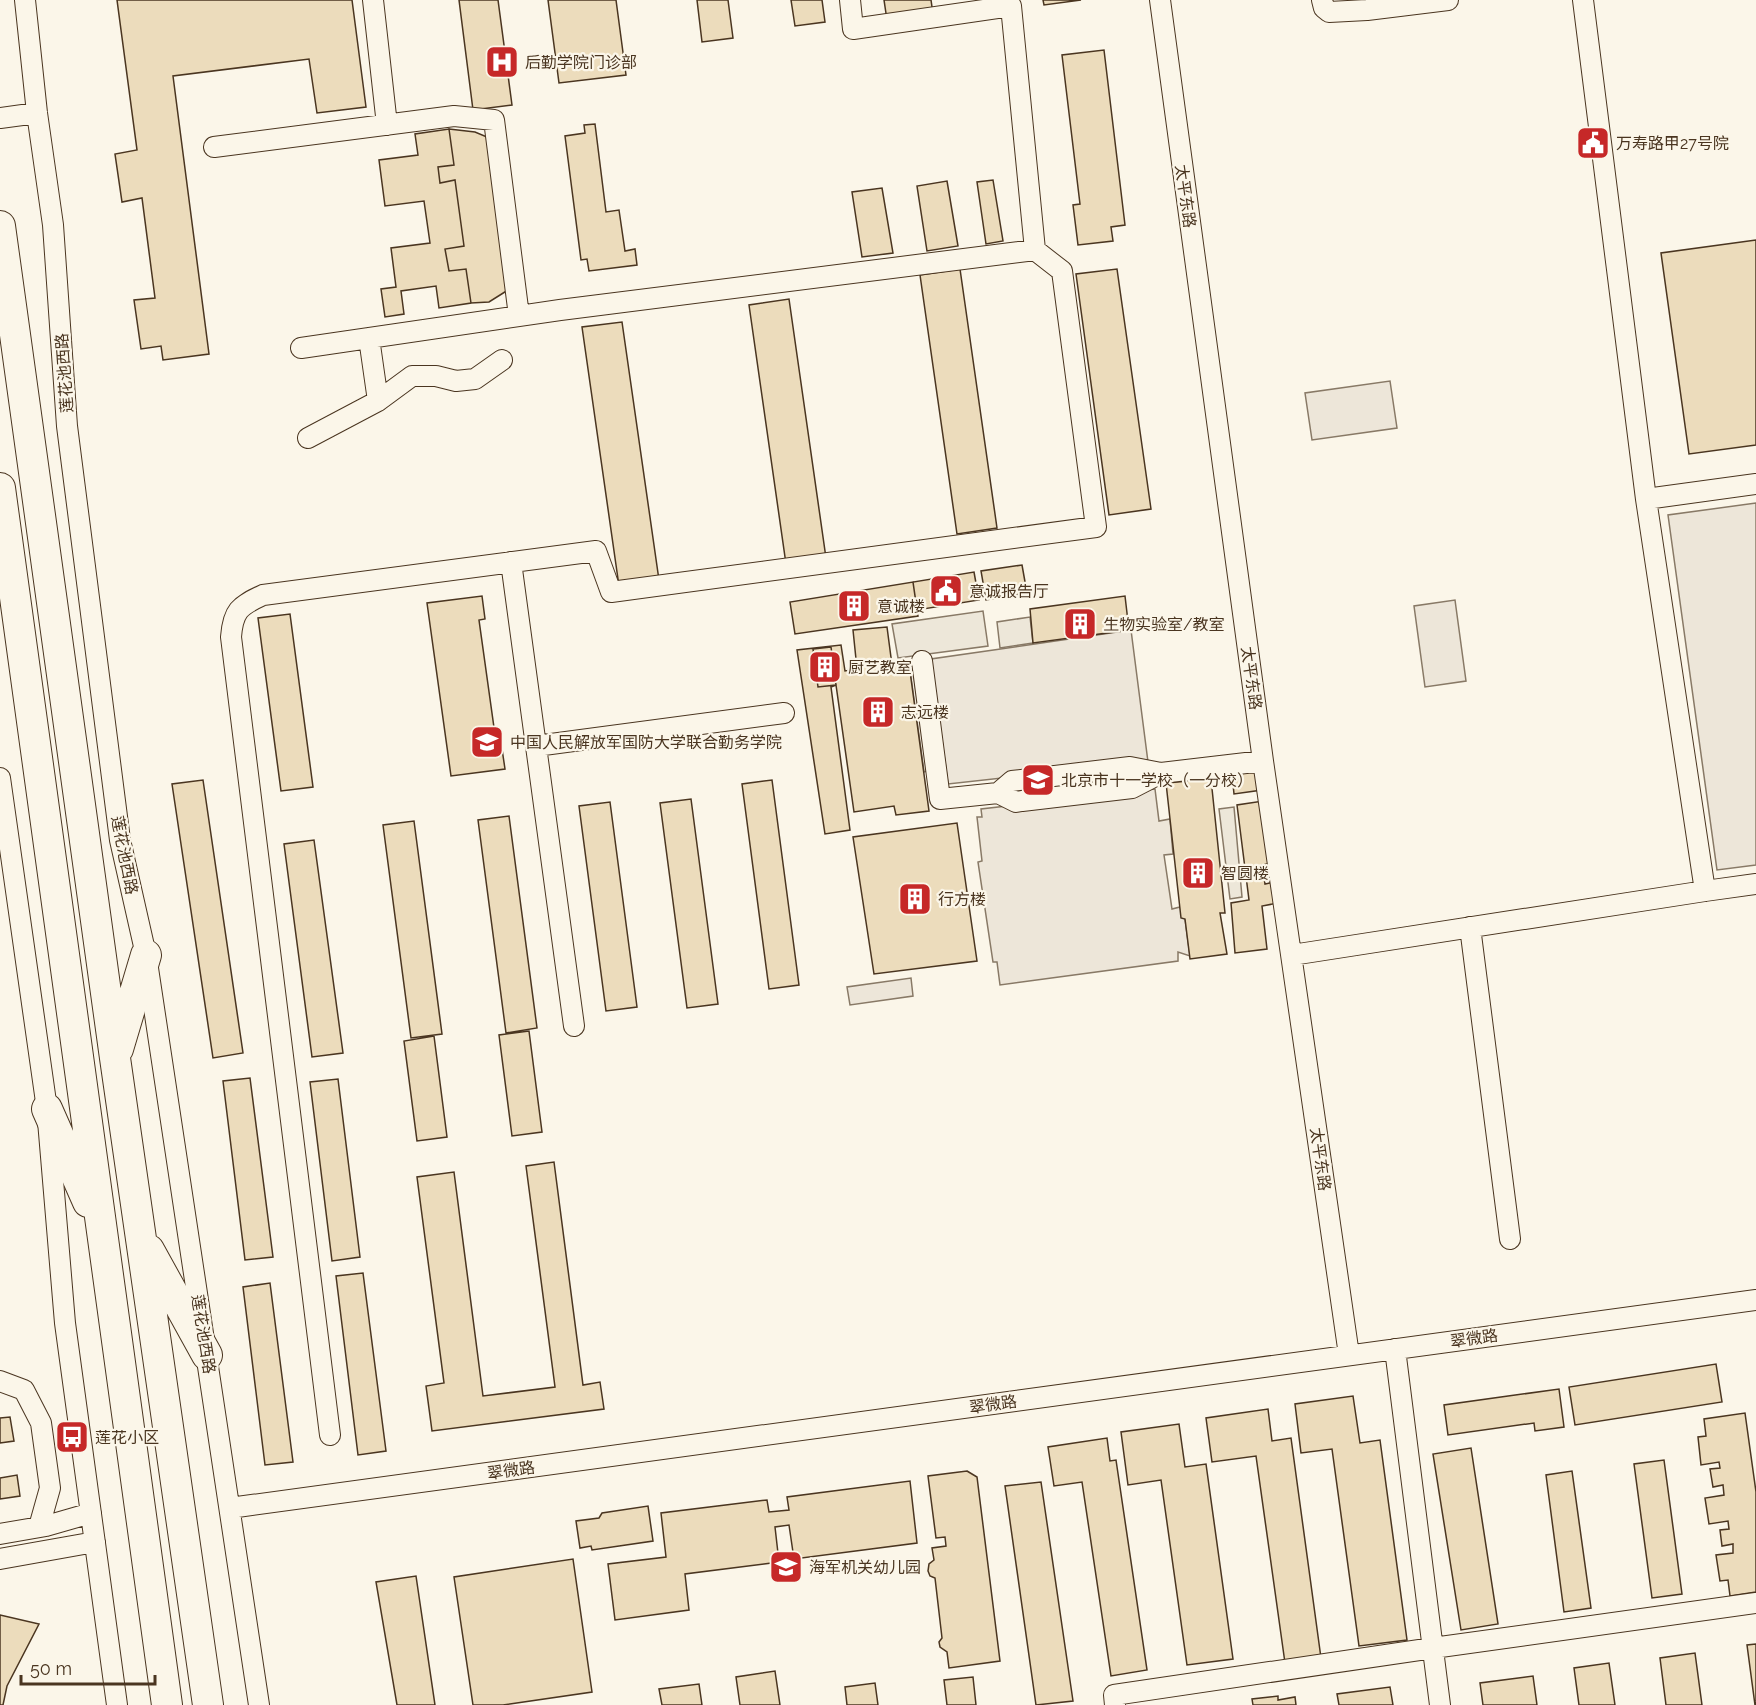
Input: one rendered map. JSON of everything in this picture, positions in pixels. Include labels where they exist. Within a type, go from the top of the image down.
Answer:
[{"type":"highway","points":[[0,226],[115,1058],[208,1705]]},
{"type":"highway","points":[[0,488],[167,1705]]},
{"type":"highway","points":[[115,1058],[146,955]]},
{"type":"highway","points":[[47,1109],[102,1236]]},
{"type":"highway","points":[[140,1233],[207,1355]]},
{"type":"highway","points":[[152,1705],[161,1664]]},
{"type":"street","name":"莲花池西路","points":[[25,0],[37,113],[53,225],[67,426],[120,840],[146,955],[259,1705]]},
{"type":"street","points":[[373,0],[387,124]]},
{"type":"street","points":[[850,0],[853,29],[1011,6],[1035,250]]},
{"type":"street","name":"太平东路","points":[[1160,0],[1263,761],[1349,1355]]},
{"type":"street","points":[[1322,0],[1324,8],[1329,12],[1367,10],[1448,0]]},
{"type":"street","points":[[1583,0],[1646,499],[1705,891]]},
{"type":"street","points":[[0,118],[37,113]]},
{"type":"street","points":[[214,147],[454,116],[494,120],[519,316]]},
{"type":"street","points":[[301,348],[519,316],[1035,250],[1062,271],[1096,527],[611,592],[596,551],[263,595],[246,603],[232,619],[231,637],[330,1435]]},
{"type":"street","points":[[369,338],[378,401]]},
{"type":"street","points":[[308,438],[378,401],[412,376],[436,376],[456,381],[475,379],[502,360]]},
{"type":"street","points":[[1646,499],[1756,484]]},
{"type":"street","points":[[511,562],[574,1026]]},
{"type":"street","points":[[922,661],[940,799],[998,793],[1016,802],[1112,791],[1131,788],[1161,773],[1263,761]]},
{"type":"street","points":[[536,746],[784,713]]},
{"type":"street","points":[[0,778],[47,1109],[65,1323],[117,1705]]},
{"type":"street","points":[[1292,955],[1756,884]]},
{"type":"street","points":[[1470,927],[1510,1239]]},
{"type":"street","name":"翠微路","points":[[230,1508],[1756,1300]]},
{"type":"street","points":[[1395,1349],[1440,1705]]},
{"type":"street","points":[[0,1381],[24,1390],[41,1423],[50,1488],[39,1527]]},
{"type":"street","points":[[0,1534],[39,1527],[91,1512]]},
{"type":"street","points":[[0,1559],[95,1542]]},
{"type":"street","points":[[1115,1705],[1114,1695],[1756,1603]]},
{"type":"shaded area","points":[[1390,381],[1397,428],[1312,440],[1305,393]]},
{"type":"shaded area","points":[[1756,503],[1756,865],[1717,870],[1668,515]]},
{"type":"shaded area","points":[[1455,600],[1466,681],[1425,687],[1414,606]]},
{"type":"shaded area","points":[[983,611],[988,646],[898,658],[892,624]]},
{"type":"shaded area","points":[[1030,617],[1033,643],[1000,648],[997,622]]},
{"type":"shaded area","points":[[1131,630],[1148,762],[948,784],[931,659]]},
{"type":"shaded area","points":[[912,663],[927,771],[924,772],[909,664]]},
{"type":"shaded area","points":[[1155,789],[1159,821],[1170,819],[1173,854],[1164,855],[1172,909],[1180,907],[1185,919],[1190,956],[1178,952],[1178,961],[1000,985],[997,962],[993,962],[978,862],[982,861],[977,817],[982,817],[981,809]]},
{"type":"shaded area","points":[[1234,807],[1242,897],[1230,899],[1219,809]]},
{"type":"shaded area","points":[[911,978],[913,996],[850,1005],[847,987]]},
{"type":"building","points":[[117,0],[352,0],[366,107],[317,113],[309,59],[173,76],[209,354],[163,360],[161,346],[141,349],[134,300],[155,298],[142,198],[122,202],[115,154],[137,150]]},
{"type":"building","points":[[459,0],[498,0],[512,105],[473,110]]},
{"type":"building","points":[[548,0],[616,0],[626,75],[559,83]]},
{"type":"building","points":[[697,0],[728,0],[733,38],[702,42]]},
{"type":"building","points":[[791,0],[822,0],[825,22],[795,26]]},
{"type":"building","points":[[884,0],[931,0],[933,14],[887,20]]},
{"type":"building","points":[[1043,0],[1081,0],[1044,5]]},
{"type":"building","points":[[1104,50],[1125,225],[1111,227],[1113,241],[1078,245],[1073,205],[1080,204],[1062,55]]},
{"type":"building","points":[[595,124],[606,212],[619,210],[625,251],[635,249],[637,265],[589,271],[587,259],[581,260],[565,136],[585,133],[584,125]]},
{"type":"building","points":[[449,129],[454,165],[438,167],[440,183],[455,180],[464,246],[445,249],[449,271],[466,269],[471,303],[439,308],[436,286],[401,291],[404,314],[385,317],[381,289],[396,287],[391,248],[430,243],[424,201],[385,206],[379,160],[418,155],[415,134]]},
{"type":"building","points":[[449,129],[475,132],[487,137],[508,290],[489,302],[471,303],[466,269],[449,271],[445,249],[464,246],[455,180],[440,183],[438,167],[454,165]]},
{"type":"building","points":[[993,180],[1003,241],[986,244],[977,182]]},
{"type":"building","points":[[947,181],[958,246],[927,251],[917,186]]},
{"type":"building","points":[[882,188],[893,253],[862,257],[852,192]]},
{"type":"building","points":[[1756,240],[1756,445],[1689,454],[1661,253]]},
{"type":"building","points":[[960,269],[997,528],[957,534],[920,275]]},
{"type":"building","points":[[1117,269],[1151,509],[1109,515],[1076,274]]},
{"type":"building","points":[[789,299],[826,558],[786,564],[749,305]]},
{"type":"building","points":[[622,322],[659,580],[619,586],[582,327]]},
{"type":"building","points":[[1022,565],[1027,593],[986,600],[981,571]]},
{"type":"building","name":"意诚报告厅","points":[[974,572],[979,600],[917,610],[913,582]]},
{"type":"building","name":"意诚楼","points":[[913,582],[918,616],[795,634],[790,602]]},
{"type":"building","points":[[482,596],[485,619],[479,620],[497,749],[502,749],[505,769],[451,776],[427,603]]},
{"type":"building","name":"生物实验室/教室","points":[[1125,596],[1129,630],[1033,643],[1030,609]]},
{"type":"building","points":[[290,614],[313,787],[281,791],[258,618]]},
{"type":"building","name":"志远楼","points":[[887,627],[892,665],[909,664],[929,811],[896,815],[894,806],[854,812],[836,685],[831,687],[850,830],[825,834],[797,650],[841,645],[845,671],[857,669],[853,630]]},
{"type":"building","name":"厨艺教室","points":[[831,647],[836,685],[818,687],[813,649]]},
{"type":"building","points":[[1259,770],[1262,790],[1234,794],[1232,774]]},
{"type":"building","name":"智圆楼","points":[[1211,779],[1225,913],[1220,913],[1227,954],[1190,959],[1185,919],[1181,918],[1166,783]]},
{"type":"building","points":[[203,780],[243,1053],[213,1058],[172,784]]},
{"type":"building","points":[[772,780],[799,985],[769,989],[742,784]]},
{"type":"building","points":[[691,799],[718,1004],[687,1008],[660,803]]},
{"type":"building","points":[[1263,801],[1272,863],[1262,865],[1265,884],[1275,882],[1278,903],[1262,906],[1267,949],[1235,953],[1231,903],[1249,900],[1237,805]]},
{"type":"building","points":[[610,802],[637,1007],[606,1011],[579,806]]},
{"type":"building","points":[[509,816],[537,1028],[506,1033],[478,820]]},
{"type":"building","points":[[414,821],[442,1034],[411,1038],[383,825]]},
{"type":"building","name":"行方楼","points":[[957,823],[977,961],[874,974],[853,837]]},
{"type":"building","points":[[314,840],[343,1053],[312,1057],[284,844]]},
{"type":"building","points":[[529,1031],[542,1132],[512,1136],[499,1035]]},
{"type":"building","points":[[434,1036],[447,1137],[417,1141],[404,1041]]},
{"type":"building","points":[[250,1078],[273,1257],[245,1260],[223,1081]]},
{"type":"building","points":[[338,1079],[360,1257],[332,1261],[310,1082]]},
{"type":"building","points":[[554,1162],[583,1385],[600,1382],[604,1409],[432,1431],[426,1386],[444,1383],[417,1177],[454,1172],[483,1396],[555,1387],[526,1166]]},
{"type":"building","points":[[363,1273],[386,1451],[358,1455],[336,1276]]},
{"type":"building","points":[[270,1283],[293,1462],[265,1465],[243,1287]]},
{"type":"building","points":[[1716,1364],[1722,1402],[1575,1425],[1569,1387]]},
{"type":"building","points":[[1559,1389],[1564,1427],[1535,1431],[1534,1423],[1448,1435],[1444,1405]]},
{"type":"building","points":[[1353,1396],[1360,1443],[1380,1440],[1407,1640],[1359,1646],[1332,1449],[1301,1453],[1295,1404]]},
{"type":"building","points":[[1268,1409],[1272,1441],[1291,1438],[1321,1658],[1285,1663],[1256,1456],[1212,1462],[1206,1418]]},
{"type":"building","points":[[1745,1413],[1756,1492],[1756,1592],[1730,1596],[1728,1580],[1720,1581],[1716,1555],[1733,1553],[1733,1544],[1722,1546],[1720,1530],[1729,1529],[1728,1521],[1709,1524],[1705,1498],[1724,1495],[1723,1485],[1713,1487],[1710,1469],[1720,1468],[1719,1462],[1701,1465],[1698,1437],[1706,1436],[1704,1419]]},
{"type":"building","points":[[10,1417],[14,1441],[0,1443],[0,1418]]},
{"type":"building","points":[[1179,1424],[1185,1467],[1206,1464],[1233,1659],[1187,1665],[1161,1480],[1128,1485],[1121,1432]]},
{"type":"building","points":[[1107,1438],[1110,1461],[1116,1460],[1147,1670],[1111,1676],[1082,1482],[1054,1486],[1048,1447]]},
{"type":"building","points":[[1471,1448],[1498,1624],[1461,1630],[1433,1454]]},
{"type":"building","points":[[1664,1460],[1682,1594],[1652,1598],[1634,1464]]},
{"type":"building","points":[[967,1471],[977,1477],[1000,1661],[949,1668],[947,1652],[940,1647],[939,1642],[942,1638],[935,1578],[930,1576],[928,1571],[929,1564],[934,1560],[932,1548],[946,1546],[945,1537],[936,1538],[928,1476]]},
{"type":"building","points":[[1572,1471],[1591,1608],[1564,1612],[1546,1475]]},
{"type":"building","points":[[17,1475],[20,1496],[0,1499],[0,1478]]},
{"type":"building","points":[[910,1481],[917,1543],[794,1559],[789,1525],[775,1527],[779,1562],[685,1574],[689,1610],[615,1620],[608,1564],[666,1557],[661,1513],[767,1500],[769,1512],[789,1510],[787,1497]]},
{"type":"building","points":[[1041,1482],[1073,1701],[1036,1705],[1005,1486]]},
{"type":"building","points":[[648,1506],[653,1541],[592,1550],[591,1546],[580,1548],[576,1521],[599,1518],[602,1513]]},
{"type":"building","points":[[573,1559],[592,1692],[503,1705],[473,1705],[454,1577]]},
{"type":"building","points":[[416,1576],[435,1705],[397,1705],[376,1582]]},
{"type":"building","points":[[0,1615],[39,1624],[7,1686],[3,1705],[0,1705]]},
{"type":"building","points":[[1756,1644],[1756,1705],[1755,1705],[1747,1645]]},
{"type":"building","points":[[1695,1653],[1702,1705],[1666,1705],[1660,1658]]},
{"type":"building","points":[[1609,1663],[1615,1705],[1579,1705],[1574,1668]]},
{"type":"building","points":[[775,1671],[780,1705],[740,1705],[736,1677]]},
{"type":"building","points":[[1533,1676],[1537,1705],[1483,1705],[1480,1683]]},
{"type":"building","points":[[973,1677],[976,1705],[947,1705],[944,1680]]},
{"type":"building","points":[[875,1683],[878,1705],[847,1705],[845,1687]]},
{"type":"building","points":[[699,1684],[702,1705],[662,1705],[659,1689]]},
{"type":"building","points":[[1390,1687],[1393,1705],[1339,1705],[1337,1694]]},
{"type":"building","points":[[1278,1696],[1278,1700],[1295,1697],[1296,1705],[1253,1705],[1252,1699]]},
{"type":"place","name":"后勤学院门诊部","points":[[502,62]]},
{"type":"place","name":"万寿路甲27号院","points":[[1593,143]]},
{"type":"place","name":"意诚报告厅","points":[[946,591]]},
{"type":"place","name":"意诚楼","points":[[854,606]]},
{"type":"place","name":"生物实验室/教室","points":[[1080,624]]},
{"type":"place","name":"厨艺教室","points":[[825,667]]},
{"type":"place","name":"志远楼","points":[[878,712]]},
{"type":"place","name":"中国人民解放军国防大学联合勤务学院","points":[[487,742]]},
{"type":"place","name":"北京市十一学校（一分校）","points":[[1038,780]]},
{"type":"place","name":"智圆楼","points":[[1198,873]]},
{"type":"place","name":"行方楼","points":[[915,899]]},
{"type":"place","name":"莲花小区","points":[[72,1437]]},
{"type":"place","name":"海军机关幼儿园","points":[[786,1567]]}]
